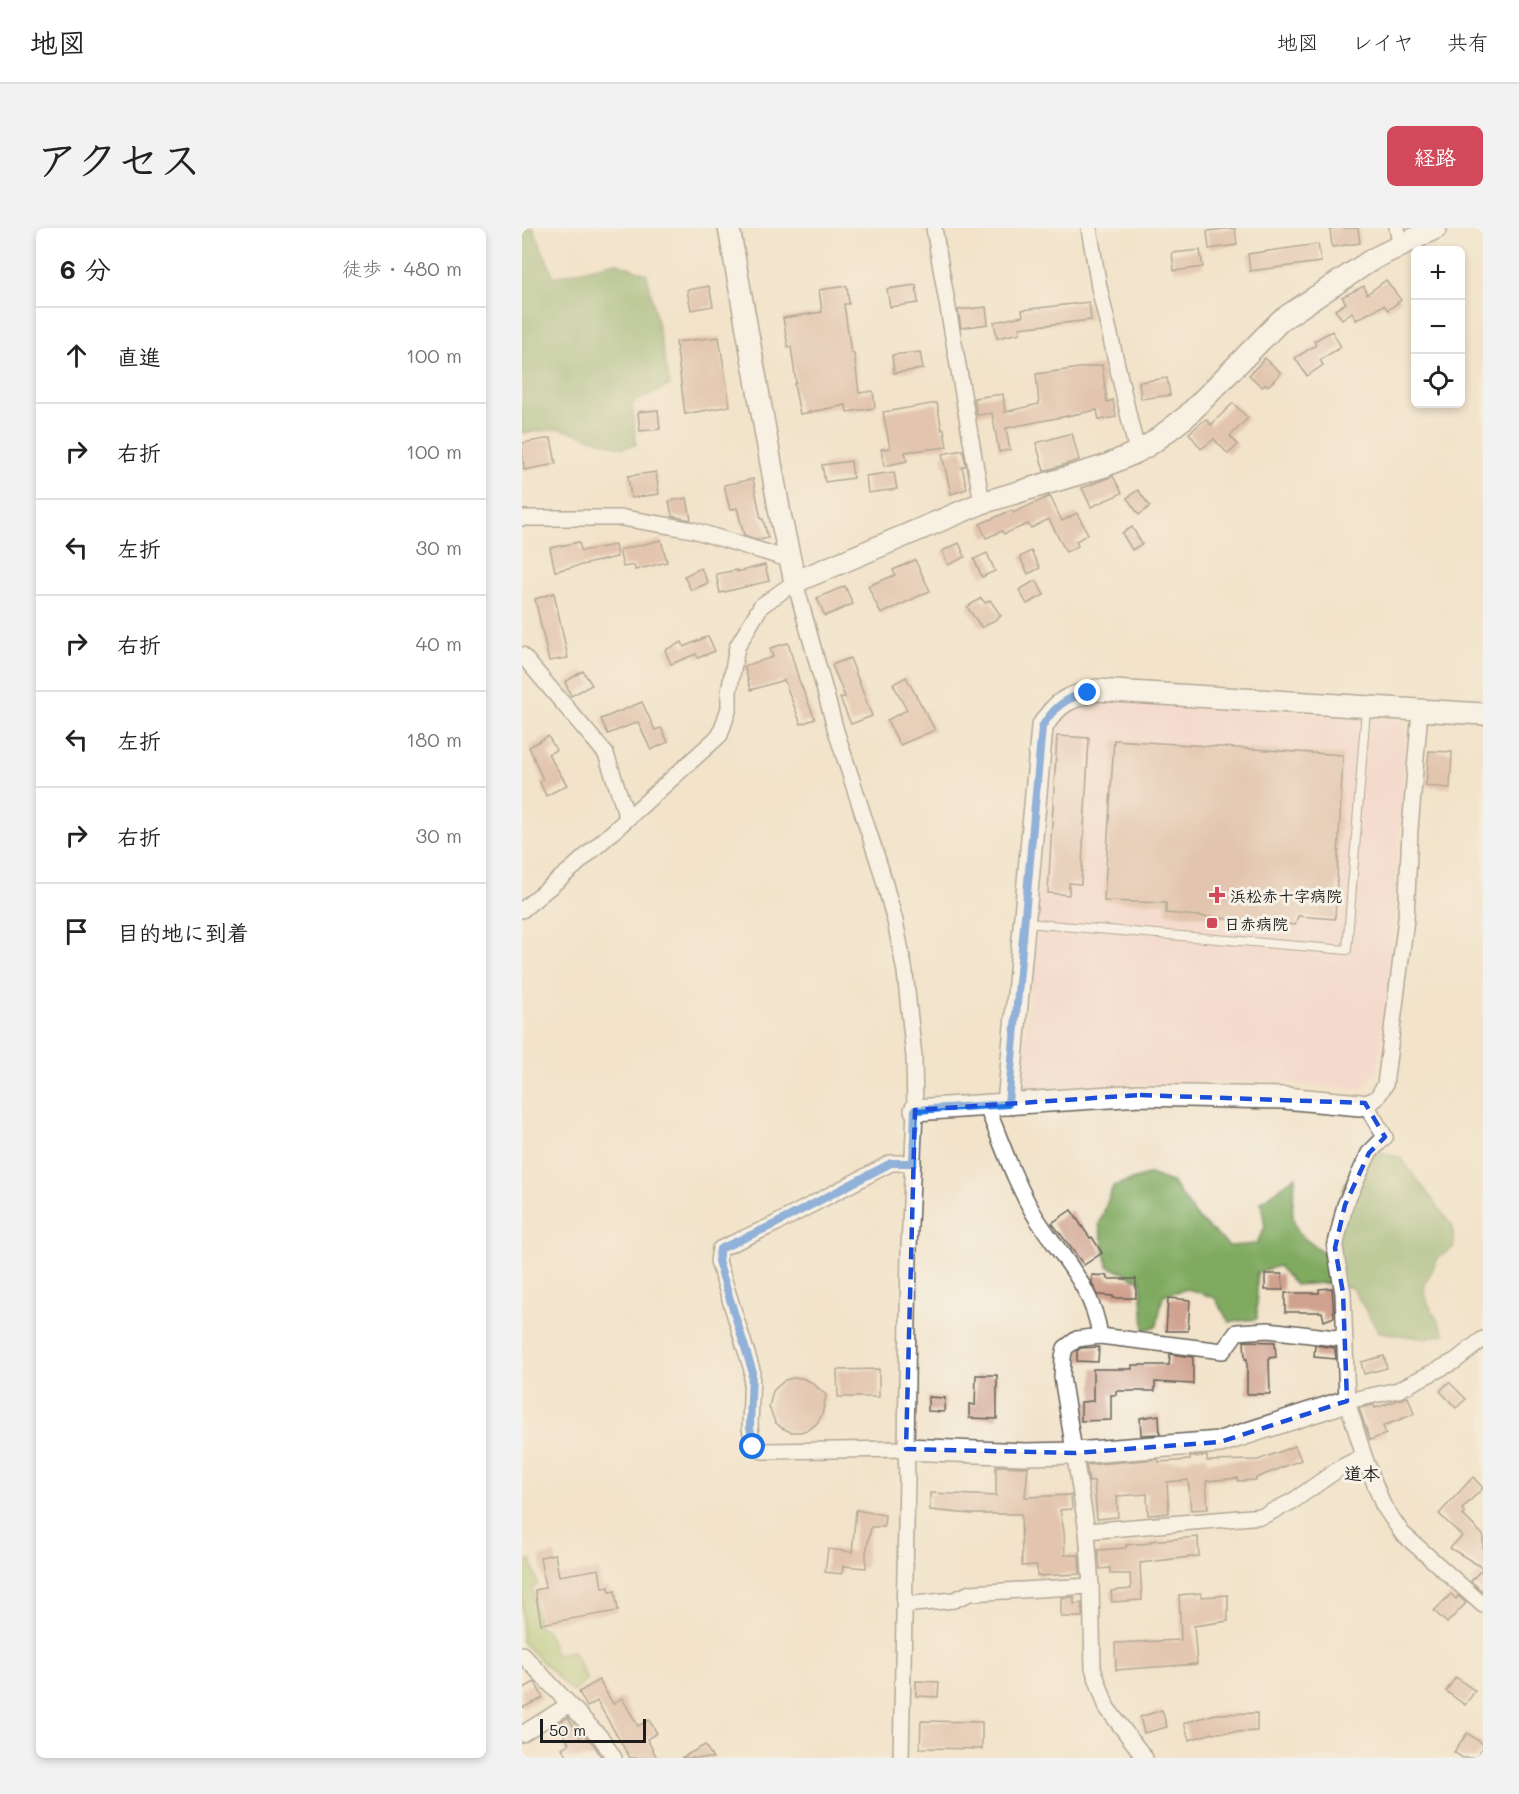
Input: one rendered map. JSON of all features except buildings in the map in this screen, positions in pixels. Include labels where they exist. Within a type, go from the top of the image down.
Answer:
[{"type":"street","points":[[729,228],[780,513],[795,582],[812,647],[881,870],[895,921],[905,972],[914,1057],[915,1110],[901,1758]]},
{"type":"street","points":[[934,228],[982,503]]},
{"type":"street","points":[[1089,228],[1099,287],[1137,452]]},
{"type":"street","points":[[522,910],[575,866],[720,735],[729,708],[729,692],[737,647],[761,606],[795,582],[982,503],[1105,466],[1137,452],[1187,416],[1281,320],[1373,259],[1399,237],[1436,228]]},
{"type":"street","points":[[524,522],[623,518],[693,530],[791,560]]},
{"type":"street","points":[[522,655],[606,754],[627,817]]},
{"type":"street","points":[[1008,1104],[1042,727],[1049,714],[1067,699],[1097,690],[1483,714]]},
{"type":"street","points":[[915,1110],[1140,1095],[1284,1098],[1363,1104],[1376,1099],[1385,1085],[1406,919],[1410,830],[1420,711]]},
{"type":"street","points":[[1363,1104],[1384,1137],[1369,1153],[1346,1205],[1335,1248],[1342,1293],[1347,1401],[1364,1456],[1383,1505],[1402,1533],[1483,1605]]},
{"type":"street","points":[[986,1105],[1020,1187],[1037,1219],[1087,1290],[1098,1321],[1100,1336]]},
{"type":"street","points":[[913,1163],[891,1163],[775,1224],[720,1249],[718,1261],[752,1370],[750,1427],[753,1447],[763,1451],[906,1449],[1075,1454],[1220,1442],[1347,1401],[1398,1390],[1455,1361],[1483,1339]]},
{"type":"street","points":[[1145,1758],[1107,1708],[1093,1668],[1087,1531],[1062,1377],[1065,1348],[1077,1339],[1100,1336],[1223,1352],[1237,1332],[1268,1329],[1344,1339]]},
{"type":"street","points":[[1087,1531],[1263,1516],[1293,1501],[1340,1468],[1364,1456]]},
{"type":"street","points":[[904,1605],[954,1600],[970,1593],[1091,1586]]},
{"type":"street","points":[[522,1654],[602,1739],[614,1758]]},
{"type":"street","points":[[522,1734],[568,1705]]},
{"type":"lane","points":[[1024,923],[1347,950],[1366,707]]},
{"type":"highlighted area","points":[[1140,1095],[1365,1103],[1385,1137],[1369,1153],[1345,1205],[1335,1248],[1343,1293],[1347,1401],[1220,1442],[1075,1453],[906,1449],[915,1110]]},
{"type":"shaded area","name":"浜松赤十字病院","points":[[1112,701],[1398,719],[1406,724],[1393,934],[1383,1026],[1377,1072],[1361,1089],[1262,1081],[1021,1088],[1054,727],[1069,712],[1091,703]]},
{"type":"green space","points":[[522,228],[533,228],[554,277],[615,262],[647,274],[670,385],[632,403],[636,445],[623,448],[561,429],[522,433]]},
{"type":"green space","points":[[1375,1150],[1401,1158],[1453,1227],[1454,1247],[1438,1258],[1424,1287],[1428,1303],[1445,1334],[1426,1339],[1379,1332],[1352,1288],[1323,1283],[1295,1285],[1278,1266],[1257,1273],[1257,1319],[1229,1322],[1215,1298],[1188,1289],[1163,1295],[1157,1326],[1144,1330],[1141,1281],[1108,1266],[1099,1225],[1113,1186],[1150,1174],[1172,1182],[1196,1216],[1229,1246],[1256,1244],[1265,1227],[1261,1202],[1296,1176],[1292,1207],[1297,1229],[1306,1240],[1322,1251],[1330,1269],[1339,1269],[1338,1218],[1345,1183]]},
{"type":"green space","points":[[531,1560],[538,1585],[532,1588],[539,1629],[546,1629],[555,1654],[573,1651],[587,1680],[573,1692],[522,1642],[522,1563]]},
{"type":"place","name":"浜松赤十字病院","points":[[1217,895]]},
{"type":"place","name":"日赤病院","points":[[1212,923]]},
{"type":"district","name":"道本","points":[[1362,1473]]},
{"type":"route","points":[[753,1447],[750,1427],[752,1370],[718,1261],[720,1249],[775,1224],[891,1163],[913,1163],[915,1110],[1008,1104],[1042,727],[1049,714],[1067,699],[1088,693]]}]
